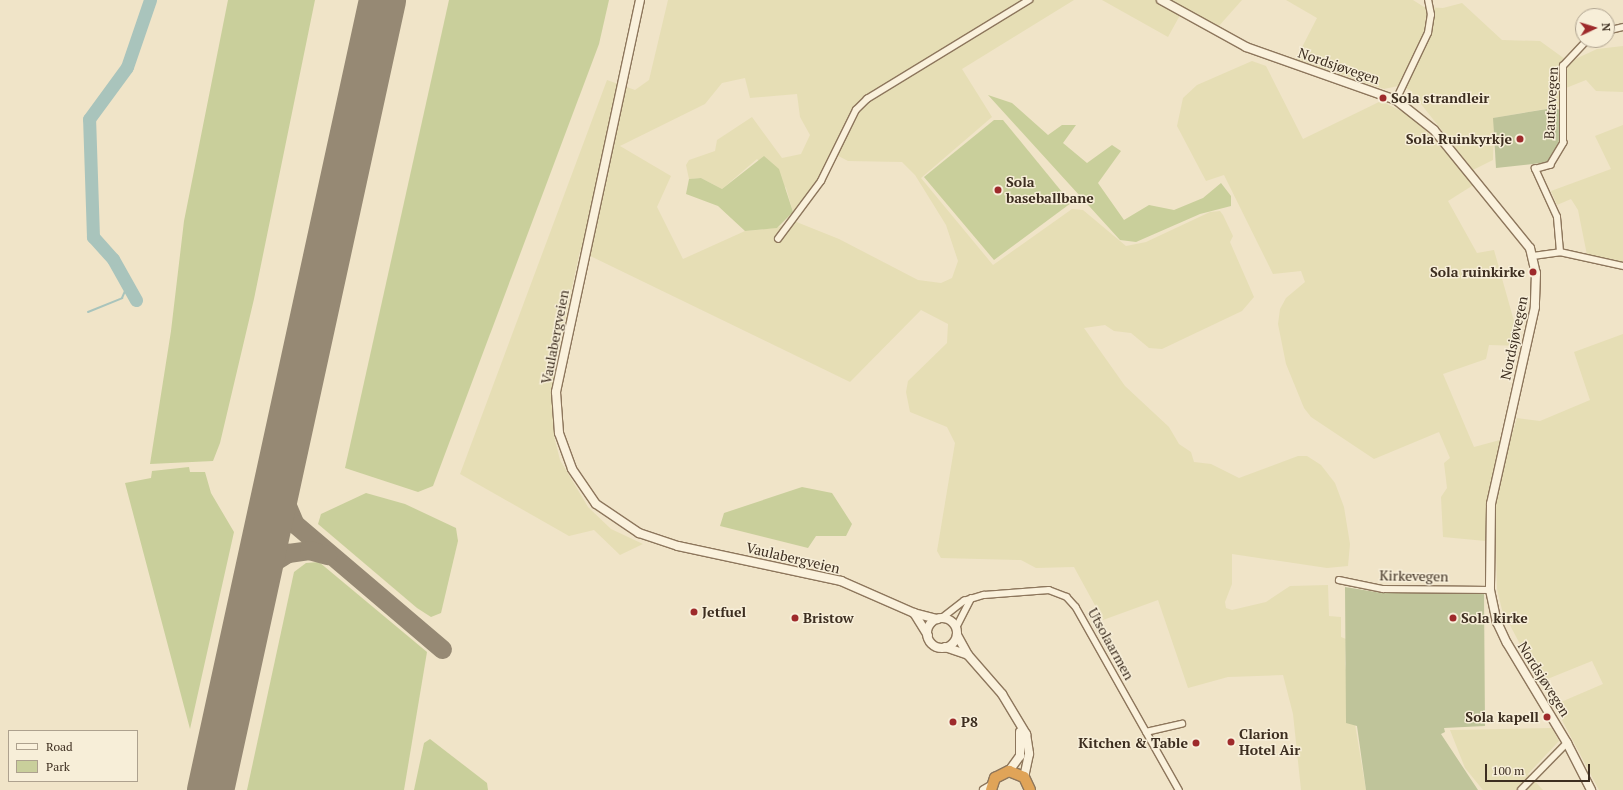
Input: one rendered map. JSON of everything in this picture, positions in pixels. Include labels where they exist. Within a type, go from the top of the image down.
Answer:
[{"type":"highway","points":[[989,789],[995,778],[1009,771],[1024,777],[1030,790]]},
{"type":"main road","name":"Vaulabergveien","points":[[640,0],[556,392],[560,433],[572,470],[596,504],[638,533],[678,546],[841,581],[914,613],[940,619]]},
{"type":"main road","name":"Nordsjøvegen","points":[[1161,0],[1246,47],[1396,100],[1434,130],[1511,221],[1534,256],[1535,307],[1491,504],[1490,590],[1497,622],[1507,643],[1568,743],[1591,790]]},
{"type":"main road","points":[[914,613],[934,645],[968,655]]},
{"type":"main road","points":[[928,635],[930,625],[940,619],[956,631],[968,655],[1002,694],[1028,743],[1024,777]]},
{"type":"main road","points":[[945,647],[956,631]]},
{"type":"main road","points":[[1009,771],[1020,756],[1020,726]]},
{"type":"street","points":[[778,239],[821,181],[856,110],[867,99],[1029,0]]},
{"type":"street","points":[[1396,100],[1428,33],[1431,15],[1428,0]]},
{"type":"street","name":"Bautavegen","points":[[1560,252],[1557,217],[1534,169],[1550,164],[1563,143],[1563,66],[1580,48]]},
{"type":"street","points":[[1534,256],[1560,252],[1623,266]]},
{"type":"street","name":"Kirkevegen","points":[[1339,580],[1383,589],[1490,590]]},
{"type":"street","name":"Utsolaarmen","points":[[940,619],[971,599],[1049,590],[1067,597],[1076,607],[1180,790]]},
{"type":"street","points":[[956,631],[971,599]]},
{"type":"street","points":[[1146,732],[1182,724]]},
{"type":"street","points":[[1521,790],[1568,743]]},
{"type":"shaded area","points":[[668,0],[1074,0],[962,69],[992,117],[921,178],[993,265],[1072,209],[1083,210],[1126,246],[1146,242],[1210,212],[1220,211],[1223,215],[1233,236],[1230,242],[1254,297],[1242,311],[1162,349],[1149,348],[1131,333],[1114,331],[1105,325],[1084,328],[1125,386],[1169,427],[1179,444],[1191,452],[1194,462],[1211,464],[1239,478],[1298,456],[1307,456],[1321,465],[1335,483],[1344,507],[1350,544],[1348,566],[1327,568],[1232,554],[1232,584],[1225,602],[1226,608],[1232,610],[1266,602],[1290,586],[1328,585],[1329,616],[1341,617],[1341,637],[1346,639],[1345,664],[1366,790],[1301,790],[1293,714],[1283,675],[1228,677],[1188,688],[1158,600],[1103,620],[1074,567],[1036,568],[1021,560],[941,558],[937,551],[955,443],[947,427],[910,412],[906,392],[908,381],[947,343],[948,324],[921,310],[850,382],[580,251],[555,365],[554,436],[560,460],[588,507],[611,529],[643,544],[620,555],[594,530],[569,536],[460,474],[607,80],[635,90],[649,80]],"holes":[[[745,78],[750,98],[797,94],[800,117],[810,135],[801,154],[782,158],[752,117],[717,140],[715,151],[689,160],[686,165],[689,179],[701,178],[722,189],[757,159],[786,188],[793,212],[815,185],[831,152],[848,161],[902,162],[915,175],[946,225],[958,261],[952,278],[941,283],[918,280],[839,239],[794,221],[776,228],[745,231],[683,259],[657,207],[671,176],[620,146],[705,104],[722,83]]]},
{"type":"shaded area","points":[[1102,0],[1242,0],[1218,27],[1184,8],[1168,37]]},
{"type":"shaded area","points":[[1286,0],[1413,0],[1424,7],[1443,8],[1462,3],[1502,40],[1540,41],[1569,62],[1597,49],[1623,46],[1623,92],[1596,91],[1586,80],[1561,90],[1561,106],[1494,118],[1493,160],[1473,170],[1410,90],[1398,86],[1384,89],[1296,59],[1317,18]]},
{"type":"shaded area","points":[[1252,61],[1266,66],[1303,139],[1381,101],[1413,117],[1475,184],[1448,201],[1477,253],[1494,250],[1521,346],[1489,345],[1486,359],[1443,374],[1474,447],[1511,437],[1517,418],[1540,421],[1590,400],[1574,352],[1623,334],[1623,790],[1599,790],[1554,705],[1603,684],[1592,661],[1540,682],[1502,610],[1497,589],[1496,542],[1443,537],[1441,497],[1447,488],[1444,463],[1450,458],[1439,432],[1374,459],[1311,417],[1304,408],[1286,364],[1278,324],[1280,309],[1286,298],[1305,282],[1301,271],[1273,274],[1224,175],[1206,181],[1177,126],[1183,98],[1197,85]]},
{"type":"shaded area","points":[[1623,125],[1623,262],[1587,255],[1578,210],[1571,199],[1557,205],[1551,191],[1611,169],[1595,136]]},
{"type":"shaded area","points":[[1552,728],[1559,741],[1528,774],[1543,790],[1483,790],[1465,768],[1450,730]]},
{"type":"green space","points":[[228,0],[315,0],[254,299],[220,443],[213,461],[150,464],[171,331],[184,221]]},
{"type":"green space","points":[[449,0],[609,0],[599,44],[433,486],[418,492],[345,468]]},
{"type":"green space","points":[[988,95],[1012,103],[1048,135],[1062,125],[1076,125],[1063,143],[1087,163],[1112,145],[1121,151],[1098,183],[1124,220],[1149,205],[1174,210],[1203,198],[1221,183],[1231,196],[1231,206],[1200,214],[1136,242],[1120,240]]},
{"type":"green space","points":[[1553,108],[1561,110],[1561,136],[1550,162],[1496,168],[1493,118]]},
{"type":"green space","name":"Sola baseballbane","points":[[994,120],[1003,120],[1071,203],[994,260],[924,177]]},
{"type":"green space","points":[[764,156],[779,169],[793,212],[777,228],[745,231],[718,206],[686,194],[689,179],[701,178],[722,189]]},
{"type":"green space","points":[[189,467],[190,472],[205,472],[211,493],[234,532],[190,729],[125,483],[151,478],[152,471]]},
{"type":"green space","points":[[802,487],[832,493],[852,524],[846,536],[816,536],[808,548],[720,526],[724,513]]},
{"type":"green space","points":[[366,493],[405,504],[456,528],[458,541],[441,613],[431,617],[417,608],[318,524],[321,514]]},
{"type":"green space","points":[[319,562],[427,652],[404,790],[247,790],[294,572],[306,563]]},
{"type":"green space","points":[[1345,587],[1382,593],[1484,593],[1485,726],[1444,728],[1445,732],[1441,734],[1478,790],[1366,790],[1357,726],[1346,723]]},
{"type":"green space","points":[[430,739],[487,783],[488,790],[414,790],[424,743]]},
{"type":"waterway","points":[[136,300],[113,259],[93,237],[89,119],[127,67],[150,0]]},
{"type":"waterway","points":[[88,312],[122,298],[127,286]]},
{"type":"taxiway","points":[[284,456],[285,501],[295,524],[442,649]]},
{"type":"taxiway","points":[[256,582],[267,566],[288,553],[309,550],[327,555]]},
{"type":"runway","points":[[210,790],[382,0]]},
{"type":"place","name":"Sola strandleir","points":[[1383,98]]},
{"type":"place","name":"Sola Ruinkyrkje","points":[[1520,139]]},
{"type":"place","name":"Sola baseballbane","points":[[998,190]]},
{"type":"place","name":"Sola ruinkirke","points":[[1533,272]]},
{"type":"place","name":"Jetfuel","points":[[694,612]]},
{"type":"place","name":"Bristow","points":[[795,618]]},
{"type":"place","name":"Sola kirke","points":[[1453,618]]},
{"type":"place","name":"Sola kapell","points":[[1547,717]]},
{"type":"place","name":"P8","points":[[953,722]]},
{"type":"place","name":"Clarion Hotel Air","points":[[1231,742]]},
{"type":"place","name":"Kitchen & Table","points":[[1196,743]]}]
